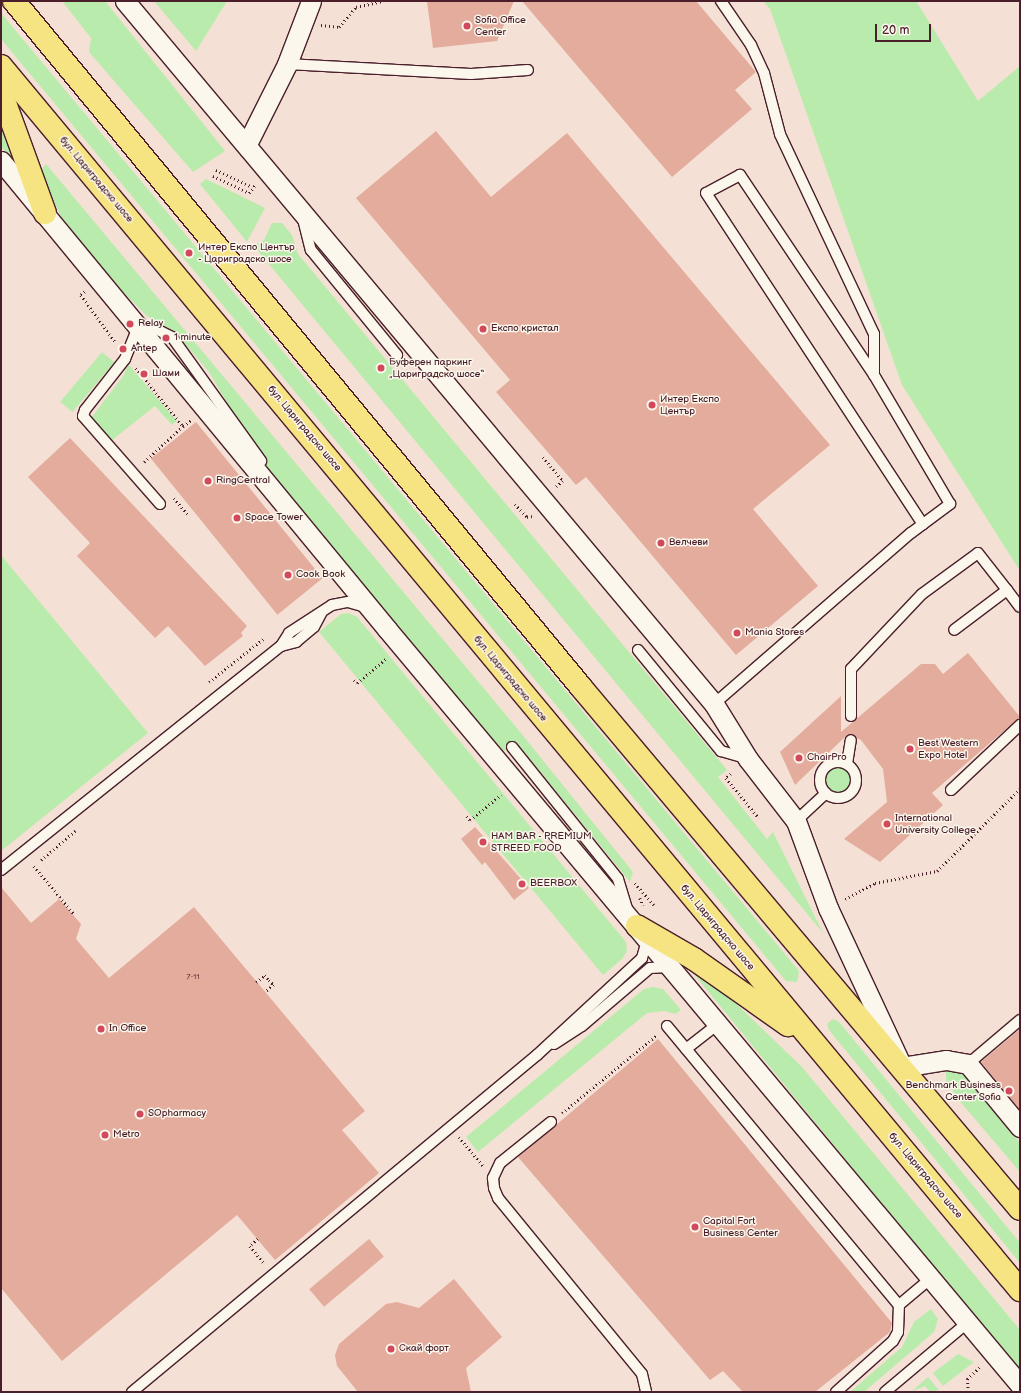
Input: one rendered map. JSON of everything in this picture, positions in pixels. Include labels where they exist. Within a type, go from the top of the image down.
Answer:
[{"type":"highway","points":[[14,1],[575,679],[1020,1209]]},
{"type":"highway","name":"бул. Цариградско шосе","points":[[1,66],[1020,1290]]},
{"type":"highway","points":[[1,92],[45,213]]},
{"type":"highway","points":[[637,926],[745,993],[816,1045]]},
{"type":"street","points":[[125,1],[299,205],[714,704],[748,759],[796,821],[828,908],[902,1067],[946,1060],[968,1064],[1020,1127]]},
{"type":"street","points":[[247,144],[287,64],[308,8]]},
{"type":"street","points":[[1,161],[372,612],[637,926],[1020,1385]]},
{"type":"lane","points":[[721,1],[761,66],[780,134],[874,334],[874,375]]},
{"type":"lane","points":[[287,64],[471,74],[528,70]]},
{"type":"lane","points":[[714,704],[923,524],[950,504],[874,375],[740,174],[706,193],[923,524]]},
{"type":"lane","points":[[299,205],[311,250],[397,355]]},
{"type":"lane","points":[[160,504],[83,416],[85,410],[125,359],[138,326],[154,328],[172,337],[261,460]]},
{"type":"lane","points":[[851,716],[851,669],[922,594],[978,553],[1020,607]]},
{"type":"lane","points":[[954,630],[1006,590]]},
{"type":"lane","points":[[1,870],[281,646],[296,642],[314,627],[321,614],[332,605],[348,602],[372,612]]},
{"type":"lane","points":[[638,650],[721,751],[748,759]]},
{"type":"lane","points":[[951,790],[1020,725]]},
{"type":"lane","points":[[847,764],[851,740]]},
{"type":"lane","points":[[132,1392],[537,1055],[642,958],[647,948],[618,879],[512,748]]},
{"type":"lane","points":[[836,762],[847,764],[855,774],[853,791],[837,798],[826,794],[820,778],[825,767],[836,762]]},
{"type":"lane","points":[[796,821],[826,794]]},
{"type":"lane","points":[[537,1055],[582,1026],[650,968],[661,965],[673,970]]},
{"type":"lane","points":[[968,1064],[1020,1020]]},
{"type":"lane","points":[[686,1050],[718,1024]]},
{"type":"lane","points":[[667,1026],[899,1305],[898,1332],[893,1341],[836,1392]]},
{"type":"lane","points":[[550,1122],[500,1163],[493,1178],[498,1198],[642,1374],[646,1392]]},
{"type":"lane","points":[[899,1305],[930,1278]]},
{"type":"lane","points":[[886,1392],[967,1323]]},
{"type":"path","points":[[308,8],[334,29],[344,25],[356,7],[382,1]]},
{"type":"path","points":[[216,170],[252,187]]},
{"type":"path","points":[[213,176],[249,193]]},
{"type":"path","points":[[87,290],[81,295],[120,348]]},
{"type":"path","points":[[134,365],[184,426]]},
{"type":"path","points":[[147,466],[143,460],[195,416]]},
{"type":"path","points":[[543,457],[563,481],[550,491]]},
{"type":"path","points":[[170,494],[188,516]]},
{"type":"path","points":[[515,504],[524,515]]},
{"type":"path","points":[[209,682],[266,638]]},
{"type":"path","points":[[354,680],[357,683],[392,654]]},
{"type":"path","points":[[731,774],[726,778],[759,818]]},
{"type":"path","points":[[828,908],[875,883],[937,871],[1020,789]]},
{"type":"path","points":[[467,816],[470,820],[506,790]]},
{"type":"path","points":[[34,866],[74,914]]},
{"type":"path","points":[[638,886],[654,905]]},
{"type":"path","points":[[256,982],[265,975],[274,985],[265,992]]},
{"type":"path","points":[[550,1122],[667,1026]]},
{"type":"path","points":[[459,1136],[493,1178]]},
{"type":"path","points":[[258,1239],[250,1246],[274,1274]]},
{"type":"path","points":[[968,1392],[967,1379],[982,1365]]},
{"type":"green space","points":[[62,1],[105,1],[225,151],[193,172],[89,52],[91,38]]},
{"type":"green space","points":[[154,1],[227,1],[196,51]]},
{"type":"green space","points":[[763,1],[916,1],[978,101],[1020,66],[1020,571],[902,385],[770,9]]},
{"type":"green space","points":[[1,13],[799,971],[797,982],[786,981],[1,39]]},
{"type":"green space","points":[[1,115],[15,160],[1,147]]},
{"type":"green space","points":[[46,164],[516,727],[633,872],[630,882],[515,741],[503,752],[261,461],[209,372],[174,331],[147,316],[108,277],[65,225],[40,172]]},
{"type":"green space","points":[[206,179],[265,208],[247,242],[200,184]]},
{"type":"green space","points":[[272,223],[282,223],[292,235],[298,254],[727,770],[718,777],[767,839],[773,832],[823,933],[258,251],[255,245],[264,240]]},
{"type":"green space","points":[[102,352],[114,362],[72,412],[60,402]]},
{"type":"green space","points":[[128,364],[177,421],[172,425],[155,406],[111,441],[91,418],[124,375]]},
{"type":"green space","points":[[1,555],[148,733],[1,851]]},
{"type":"green space","points":[[349,613],[357,617],[626,942],[627,951],[622,959],[603,975],[319,632],[341,614]]},
{"type":"green space","points":[[838,768],[846,772],[850,780],[846,788],[838,792],[830,788],[826,780],[830,772]]},
{"type":"green space","points":[[689,968],[728,996],[802,1067],[1020,1330],[1020,1373]]},
{"type":"green space","points":[[653,987],[663,989],[681,1010],[675,1014],[665,1011],[647,1013],[478,1152],[466,1137],[644,989]]},
{"type":"green space","points":[[833,1019],[839,1022],[1020,1243],[1020,1263],[829,1030],[827,1024]]},
{"type":"green space","points":[[946,1069],[960,1070],[968,1077],[1020,1143],[1020,1172],[958,1099],[946,1080]]},
{"type":"green space","points":[[931,1309],[938,1319],[934,1332],[864,1392],[850,1392],[902,1347],[914,1322]]},
{"type":"green space","points":[[958,1354],[974,1362],[943,1386],[933,1373]]},
{"type":"green space","points":[[928,1377],[939,1390],[930,1392],[925,1386],[911,1392]]},
{"type":"building","name":"Sofia Office Center","points":[[427,1],[514,1],[497,41],[433,48]]},
{"type":"building","points":[[522,1],[696,1],[756,72],[735,90],[752,109],[672,177]]},
{"type":"building","name":"Интер Експо Център","points":[[436,131],[491,197],[567,133],[830,445],[753,509],[818,586],[736,655],[586,477],[576,485],[496,392],[510,380],[356,198]]},
{"type":"building","name":"Space Tower","points":[[196,422],[322,578],[277,615],[151,459]]},
{"type":"building","points":[[70,438],[247,626],[241,633],[243,636],[205,666],[168,626],[155,638],[77,556],[90,543],[28,477]]},
{"type":"building","points":[[968,653],[1020,717],[932,793],[943,805],[880,862],[844,839],[887,802],[883,769],[861,740],[848,734],[795,785],[780,752],[841,696],[841,732],[921,664],[935,664],[943,674]]},
{"type":"building","points":[[475,827],[529,888],[514,900],[485,862],[482,865],[461,839]]},
{"type":"building","points":[[1,887],[31,923],[59,899],[81,924],[76,939],[109,978],[194,907],[365,1111],[342,1130],[379,1173],[275,1260],[237,1215],[62,1361],[1,1288]]},
{"type":"building","name":"Benchmark Business Center Sofia","points":[[1020,1029],[1020,1110],[981,1062]]},
{"type":"building","name":"Capital Fort Business Center","points":[[658,1039],[892,1323],[890,1332],[815,1392],[743,1392],[723,1371],[710,1380],[518,1157]]},
{"type":"building","points":[[369,1239],[384,1257],[324,1307],[309,1289]]},
{"type":"building","name":"Скай форт","points":[[454,1279],[502,1337],[466,1368],[471,1392],[358,1392],[337,1366],[335,1355],[339,1344],[386,1304],[397,1302],[419,1308]]},
{"type":"place","name":"Sofia Office Center","points":[[467,26]]},
{"type":"place","name":"Интер Експо Център - Цариградско шосе","points":[[189,253]]},
{"type":"place","name":"Relay","points":[[130,324]]},
{"type":"place","name":"Експо кристал","points":[[483,329]]},
{"type":"place","name":"1 minute","points":[[166,338]]},
{"type":"place","name":"Antep","points":[[123,349]]},
{"type":"place","name":"Буферен паркинг „Цариградско шосе“","points":[[381,368]]},
{"type":"place","name":"Шами","points":[[144,374]]},
{"type":"place","name":"Интер Експо Център","points":[[652,405]]},
{"type":"place","name":"RingCentral","points":[[208,481]]},
{"type":"place","name":"Space Tower","points":[[237,518]]},
{"type":"place","name":"Велчеви","points":[[661,543]]},
{"type":"place","name":"Cook Book","points":[[288,575]]},
{"type":"place","name":"Mania Stores","points":[[737,633]]},
{"type":"place","name":"Best Western Expo Hotel","points":[[910,749]]},
{"type":"place","name":"ChairPro","points":[[799,758]]},
{"type":"place","name":"International University College","points":[[887,824]]},
{"type":"place","name":"HAM BAR - PREMIUM STREED FOOD","points":[[483,842]]},
{"type":"place","name":"BEERBOX","points":[[522,884]]},
{"type":"place","name":"In Office","points":[[101,1029]]},
{"type":"place","name":"Benchmark Business Center Sofia","points":[[1009,1091]]},
{"type":"place","name":"SOpharmacy","points":[[140,1114]]},
{"type":"place","name":"Metro","points":[[105,1135]]},
{"type":"place","name":"Capital Fort Business Center","points":[[695,1227]]},
{"type":"place","name":"Скай форт","points":[[391,1349]]}]
